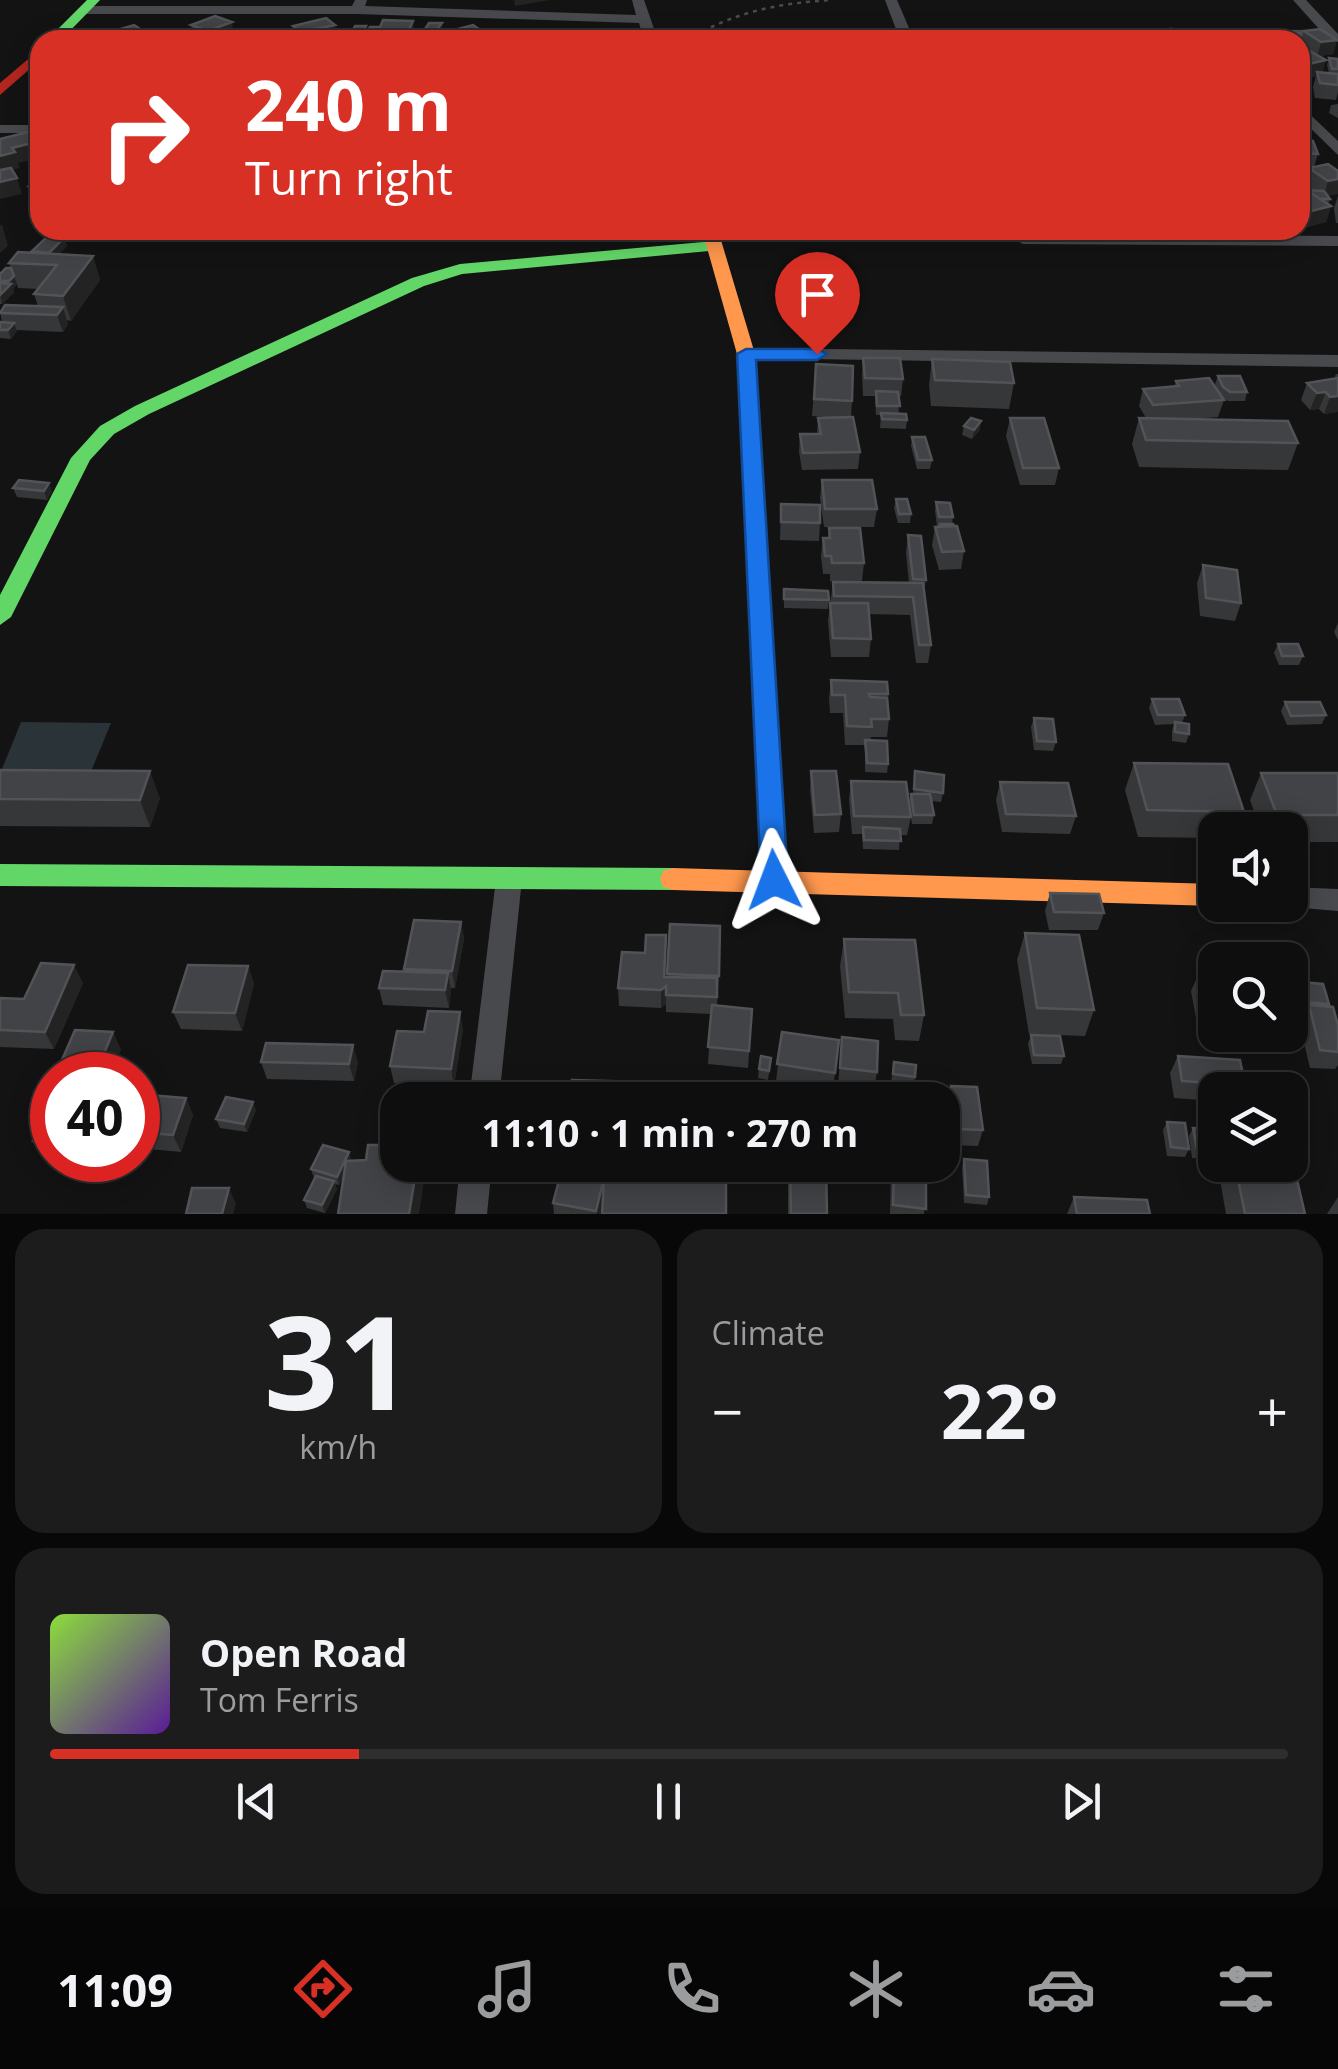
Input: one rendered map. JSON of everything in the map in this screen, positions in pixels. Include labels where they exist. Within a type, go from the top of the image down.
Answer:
[{"type":"main road","points":[[64,30],[89,5]]},
{"type":"main road","points":[[0,91],[30,62]]},
{"type":"main road","points":[[0,618],[81,458],[107,430],[142,410],[418,282],[460,270],[696,240]]},
{"type":"main road","points":[[713,240],[746,354],[774,880]]},
{"type":"main road","points":[[0,875],[774,880],[1198,895]]},
{"type":"street","points":[[638,0],[648,30]]},
{"type":"street","points":[[891,0],[904,30]]},
{"type":"street","points":[[1298,0],[1334,38]]},
{"type":"street","points":[[89,5],[359,5],[645,19]]},
{"type":"street","points":[[1310,120],[1338,150]]},
{"type":"street","points":[[0,129],[30,129]]},
{"type":"street","points":[[1310,238],[1338,241]]},
{"type":"street","points":[[746,354],[1338,361]]},
{"type":"street","points":[[486,1082],[509,879]]},
{"type":"street","points":[[1308,899],[1338,900]]},
{"type":"street","points":[[471,1214],[474,1182]]},
{"type":"path","points":[[702,30],[718,20],[763,4],[834,0]]},
{"type":"shaded area","points":[[21,722],[111,723],[90,774],[0,774]]},
{"type":"building","points":[[215,16],[232,22],[211,30],[191,25]]},
{"type":"building","points":[[326,18],[335,25],[311,30],[293,26]]},
{"type":"building","points":[[383,20],[413,21],[409,30],[379,30]]},
{"type":"building","points":[[429,23],[442,23],[437,30],[424,30]]},
{"type":"building","points":[[473,25],[480,30],[454,30]]},
{"type":"building","points":[[1320,29],[1337,40],[1321,42],[1310,35],[1310,30]]},
{"type":"building","points":[[1310,51],[1326,60],[1310,64]]},
{"type":"building","points":[[1329,58],[1338,59],[1338,69],[1332,69]]},
{"type":"building","points":[[1317,72],[1338,74],[1338,85],[1320,83]]},
{"type":"building","points":[[30,132],[30,144],[0,156],[0,139]]},
{"type":"building","points":[[1310,141],[1313,141],[1318,154],[1310,154]]},
{"type":"building","points":[[1328,164],[1338,171],[1338,179],[1328,181],[1310,168]]},
{"type":"building","points":[[11,168],[17,178],[0,182],[0,170]]},
{"type":"building","points":[[1324,191],[1330,199],[1320,199],[1311,193]]},
{"type":"building","points":[[1311,193],[1331,206],[1312,211]]},
{"type":"building","points":[[44,240],[62,240],[49,253],[32,251]]},
{"type":"building","points":[[18,252],[93,256],[63,296],[34,294],[57,265],[9,263]]},
{"type":"building","points":[[11,268],[14,276],[9,281],[0,281],[0,274]]},
{"type":"building","points":[[0,283],[11,284],[0,295]]},
{"type":"building","points":[[5,305],[63,307],[57,315],[0,313]]},
{"type":"building","points":[[0,322],[14,323],[8,330],[0,330]]},
{"type":"building","points":[[863,358],[900,358],[903,379],[865,378]]},
{"type":"building","points":[[932,359],[1010,362],[1014,383],[935,380]]},
{"type":"building","points":[[816,364],[853,366],[852,401],[814,399]]},
{"type":"building","points":[[1218,376],[1240,376],[1247,392],[1230,392]]},
{"type":"building","points":[[1209,378],[1224,400],[1153,405],[1143,389],[1179,386],[1176,381]]},
{"type":"building","points":[[1338,378],[1338,396],[1317,393],[1307,383]]},
{"type":"building","points":[[876,391],[898,392],[900,406],[877,406]]},
{"type":"building","points":[[881,413],[906,414],[907,420],[882,419]]},
{"type":"building","points":[[853,417],[860,452],[803,453],[800,434],[821,434],[818,418]]},
{"type":"building","points":[[971,418],[981,421],[974,430],[964,426]]},
{"type":"building","points":[[1010,418],[1044,418],[1059,468],[1023,468]]},
{"type":"building","points":[[1139,418],[1288,421],[1298,443],[1146,440]]},
{"type":"building","points":[[912,437],[925,437],[932,460],[918,460]]},
{"type":"building","points":[[19,480],[49,483],[44,491],[13,488]]},
{"type":"building","points":[[822,480],[872,480],[877,509],[825,509]]},
{"type":"building","points":[[896,499],[907,499],[911,514],[899,514]]},
{"type":"building","points":[[936,502],[950,503],[953,517],[939,517]]},
{"type":"building","points":[[781,504],[820,505],[820,523],[781,522]]},
{"type":"building","points":[[957,526],[964,551],[942,552],[935,527]]},
{"type":"building","points":[[829,528],[860,528],[864,563],[832,563],[831,556],[825,556],[823,538],[830,538]]},
{"type":"building","points":[[908,535],[921,536],[926,580],[913,579]]},
{"type":"building","points":[[1203,565],[1237,570],[1241,603],[1206,598]]},
{"type":"building","points":[[833,582],[923,583],[931,645],[919,645],[913,597],[834,596]]},
{"type":"building","points":[[784,589],[828,591],[829,600],[784,599]]},
{"type":"building","points":[[830,603],[868,603],[871,639],[833,638]]},
{"type":"building","points":[[1278,644],[1298,644],[1303,656],[1282,656]]},
{"type":"building","points":[[831,680],[887,682],[888,694],[869,694],[887,698],[889,719],[871,719],[872,727],[847,726],[845,695],[832,695]]},
{"type":"building","points":[[1152,699],[1179,699],[1185,715],[1158,715]]},
{"type":"building","points":[[1285,702],[1320,702],[1326,715],[1291,716]]},
{"type":"building","points":[[1034,718],[1053,719],[1056,742],[1037,741]]},
{"type":"building","points":[[1175,722],[1189,724],[1189,734],[1175,732]]},
{"type":"building","points":[[865,740],[887,741],[888,764],[867,763]]},
{"type":"building","points":[[1134,763],[1228,764],[1244,812],[1147,810]]},
{"type":"building","points":[[0,770],[150,771],[140,800],[0,799]]},
{"type":"building","points":[[811,771],[836,771],[841,814],[815,815]]},
{"type":"building","points":[[915,771],[944,775],[943,793],[914,789]]},
{"type":"building","points":[[1261,773],[1338,773],[1338,815],[1276,812]]},
{"type":"building","points":[[851,781],[906,782],[911,817],[854,816]]},
{"type":"building","points":[[1000,782],[1068,783],[1076,816],[1006,814]]},
{"type":"building","points":[[911,794],[930,794],[934,815],[914,815]]},
{"type":"building","points":[[863,827],[900,829],[901,841],[864,840]]},
{"type":"building","points":[[1050,893],[1099,894],[1104,913],[1054,912]]},
{"type":"building","points":[[414,920],[461,922],[452,971],[404,969]]},
{"type":"building","points":[[670,924],[720,926],[719,976],[667,974]]},
{"type":"building","points":[[1025,933],[1079,935],[1094,1010],[1037,1008]]},
{"type":"building","points":[[646,935],[666,935],[664,977],[717,978],[717,997],[666,995],[666,986],[661,990],[618,988],[622,952],[645,953]]},
{"type":"building","points":[[844,939],[915,940],[924,1015],[901,1015],[898,993],[849,992]]},
{"type":"building","points":[[41,963],[74,965],[45,1032],[0,1030],[0,998],[24,999]]},
{"type":"building","points":[[188,965],[248,966],[235,1013],[173,1012]]},
{"type":"building","points":[[383,971],[448,973],[445,990],[379,988]]},
{"type":"building","points":[[1308,983],[1323,984],[1329,1004],[1308,1002]]},
{"type":"building","points":[[712,1005],[752,1009],[749,1051],[708,1047]]},
{"type":"building","points":[[1309,1005],[1333,1007],[1338,1052],[1320,1050]]},
{"type":"building","points":[[428,1011],[460,1012],[451,1069],[390,1066],[397,1031],[424,1032]]},
{"type":"building","points":[[75,1030],[113,1032],[105,1052],[65,1052]]},
{"type":"building","points":[[782,1032],[839,1040],[835,1073],[777,1064]]},
{"type":"building","points":[[1031,1035],[1060,1036],[1064,1056],[1034,1055]]},
{"type":"building","points":[[842,1037],[878,1041],[877,1072],[840,1068]]},
{"type":"building","points":[[266,1043],[353,1045],[349,1064],[261,1062]]},
{"type":"building","points":[[761,1056],[771,1058],[769,1071],[759,1069]]},
{"type":"building","points":[[1178,1056],[1240,1060],[1242,1072],[1198,1072],[1198,1082],[1182,1081]]},
{"type":"building","points":[[894,1062],[916,1065],[915,1077],[893,1074]]},
{"type":"building","points":[[572,1080],[644,1082],[572,1082]]},
{"type":"building","points":[[960,1086],[977,1087],[983,1130],[960,1129]]},
{"type":"building","points":[[160,1096],[186,1098],[173,1135],[160,1134]]},
{"type":"building","points":[[226,1097],[253,1102],[244,1124],[216,1119]]},
{"type":"building","points":[[1167,1122],[1185,1123],[1189,1149],[1171,1147]]},
{"type":"building","points":[[323,1145],[349,1152],[337,1177],[311,1169]]},
{"type":"building","points":[[368,1145],[380,1145],[380,1182],[414,1182],[409,1214],[338,1214],[346,1161],[366,1160]]},
{"type":"building","points":[[964,1159],[987,1161],[989,1197],[966,1195]]},
{"type":"building","points":[[316,1176],[334,1181],[322,1205],[304,1200]]},
{"type":"building","points":[[559,1182],[603,1182],[596,1211],[553,1203]]},
{"type":"building","points":[[604,1182],[726,1182],[726,1214],[602,1214]]},
{"type":"building","points":[[790,1182],[826,1182],[827,1214],[791,1214]]},
{"type":"building","points":[[894,1182],[926,1182],[926,1209],[893,1205]]},
{"type":"building","points":[[1238,1182],[1298,1182],[1305,1214],[1245,1214]]},
{"type":"building","points":[[192,1188],[229,1188],[222,1214],[186,1214]]},
{"type":"building","points":[[1074,1197],[1147,1200],[1150,1214],[1077,1214]]},
{"type":"traffic: fast","points":[[64,30],[94,0]]},
{"type":"traffic: fast","points":[[0,617],[81,458],[107,430],[142,410],[418,282],[460,269],[714,246]]},
{"type":"traffic: fast","points":[[764,688],[775,880]]},
{"type":"traffic: fast","points":[[0,875],[673,879]]},
{"type":"traffic: slow","points":[[713,240],[746,354],[764,688]]},
{"type":"traffic: slow","points":[[673,879],[1198,894]]},
{"type":"traffic: jam","points":[[0,91],[30,62]]},
{"type":"route","points":[[774,880],[746,354],[817,354]]}]
